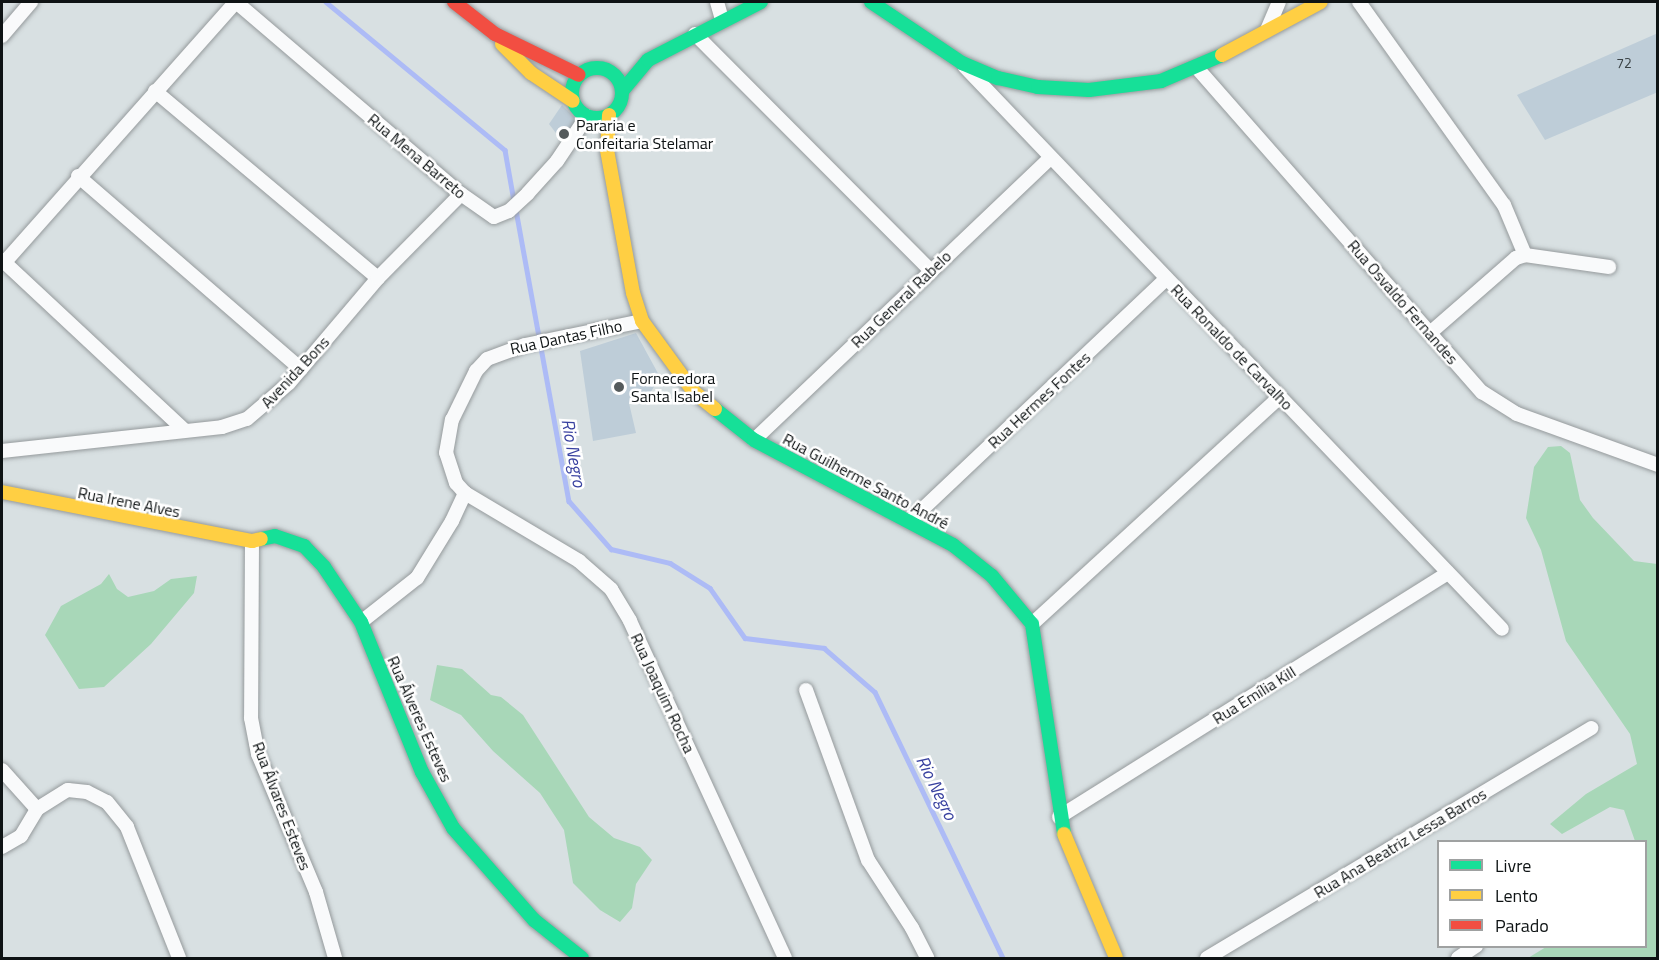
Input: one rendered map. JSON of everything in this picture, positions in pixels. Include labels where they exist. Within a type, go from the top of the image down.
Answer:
[{"type":"street","points":[[2,36],[31,2]]},
{"type":"street","points":[[184,430],[3,261],[236,2]]},
{"type":"street","name":"Rua Mena Barreto","points":[[236,2],[461,194],[494,217],[509,211],[528,193],[569,146],[590,117]]},
{"type":"street","points":[[454,2],[495,34],[579,75]]},
{"type":"street","points":[[470,16],[474,2]]},
{"type":"street","points":[[717,2],[722,19]]},
{"type":"street","points":[[573,101],[574,83],[579,75],[591,68],[604,68],[648,60],[722,19],[761,2]]},
{"type":"street","points":[[871,2],[962,63],[998,78],[1038,87],[1089,90],[1150,83],[1197,68],[1321,2]]},
{"type":"street","points":[[1267,30],[1279,2]]},
{"type":"street","points":[[1359,2],[1504,205],[1525,255]]},
{"type":"street","points":[[495,34],[531,73],[573,101],[590,117],[609,115],[622,100],[623,90],[648,60]]},
{"type":"street","points":[[695,34],[931,271]]},
{"type":"street","name":"Rua Ronaldo de Carvalho","points":[[962,63],[1049,159],[1502,629]]},
{"type":"street","points":[[604,68],[613,73],[623,90]]},
{"type":"street","name":"Rua Osvaldo Fernandes","points":[[1197,68],[1430,333],[1500,406],[1658,465]]},
{"type":"street","points":[[155,91],[378,278]]},
{"type":"street","name":"Rua Guilherme Santo André","points":[[609,115],[607,150],[625,264],[642,321],[694,392],[754,440],[911,520],[953,545],[992,576],[1032,624]]},
{"type":"street","name":"Rua Guilherme Santo André","points":[[590,117],[607,150]]},
{"type":"street","name":"Rua General Rabelo","points":[[754,440],[1049,159]]},
{"type":"street","points":[[78,176],[302,369]]},
{"type":"street","name":"Avenida Bons","points":[[2,451],[222,427],[247,419],[265,408],[302,369],[378,278],[461,194]]},
{"type":"street","points":[[1430,333],[1500,269],[1525,255],[1609,267]]},
{"type":"street","name":"Rua Hermes Fontes","points":[[911,520],[1166,279]]},
{"type":"street","name":"Rua Dantas Filho","points":[[465,493],[456,483],[446,453],[452,420],[476,371],[487,359],[525,345],[642,321]]},
{"type":"street","points":[[1116,958],[1067,846],[1059,817],[1032,624],[1280,397]]},
{"type":"street","name":"Rua Irene Alves","points":[[2,492],[252,541]]},
{"type":"street","points":[[361,622],[417,578],[436,551],[465,493]]},
{"type":"street","name":"Rua Joaquim Rocha","points":[[465,493],[579,561],[611,589],[630,621],[785,958]]},
{"type":"street","name":"Rua Álveres Esteves","points":[[252,541],[275,536],[304,546],[324,567],[361,622],[418,763],[453,828],[478,862],[534,920],[582,958]]},
{"type":"street","name":"Rua Álvares Esteves","points":[[252,541],[251,718],[258,754],[316,892],[335,958]]},
{"type":"street","name":"Rua Emília Kill","points":[[1059,817],[1448,573]]},
{"type":"street","points":[[806,690],[868,860],[912,928],[927,958]]},
{"type":"street","name":"Rua Ana Beatriz Lessa Barros","points":[[1207,958],[1592,728]]},
{"type":"street","points":[[2,771],[37,809]]},
{"type":"street","points":[[2,847],[21,836],[37,809],[68,790],[87,792],[107,802],[127,827],[179,958]]},
{"type":"street","points":[[1458,958],[1473,948]]},
{"type":"green space","points":[[1561,446],[1570,453],[1580,500],[1593,518],[1634,561],[1657,564],[1657,958],[1528,958],[1544,948],[1647,948],[1647,840],[1635,840],[1624,810],[1610,807],[1562,834],[1550,824],[1586,794],[1637,764],[1630,734],[1566,641],[1541,550],[1526,518],[1534,467],[1548,447]]},
{"type":"green space","points":[[109,574],[117,589],[128,597],[154,591],[171,579],[197,576],[194,593],[151,644],[104,687],[79,689],[45,635],[61,606],[101,584]]},
{"type":"green space","points":[[437,665],[462,669],[491,695],[501,697],[523,715],[589,817],[614,838],[640,847],[652,860],[636,884],[632,908],[620,922],[600,910],[573,883],[564,830],[540,793],[493,751],[461,715],[430,700]]},
{"type":"building","points":[[1658,33],[1658,92],[1545,140],[1517,95]]},
{"type":"building","name":"Pararia e Confeitaria Stelamar","points":[[562,105],[579,122],[565,145],[549,124]]},
{"type":"building","name":"Fornecedora Santa Isabel","points":[[636,333],[660,377],[647,398],[629,403],[636,433],[593,441],[580,351]]},
{"type":"waterway","name":"Rio Negro","points":[[326,2],[505,150],[514,201]]},
{"type":"waterway","name":"Rio Negro","points":[[516,210],[569,501],[611,549],[670,563],[710,588],[745,638],[824,648],[875,692],[1003,958]]},
{"type":"traffic: fast","points":[[623,90],[648,60],[761,2]]},
{"type":"traffic: fast","points":[[871,2],[962,63],[998,78],[1038,87],[1089,90],[1161,81],[1222,55]]},
{"type":"traffic: fast","points":[[592,68],[602,68],[615,75],[622,88],[622,93],[622,98],[615,111],[602,118],[592,118],[583,114],[576,107],[572,98],[572,88],[576,79],[583,72],[592,68]]},
{"type":"traffic: fast","points":[[715,409],[754,440],[953,545],[992,576],[1032,624],[1064,834]]},
{"type":"traffic: fast","points":[[261,539],[275,536],[304,546],[324,567],[361,622],[422,772],[453,828],[534,920],[582,958]]},
{"type":"traffic: slow","points":[[1222,55],[1321,2]]},
{"type":"traffic: slow","points":[[502,44],[531,73],[573,101]]},
{"type":"traffic: slow","points":[[609,115],[607,150],[633,293],[642,321],[694,392],[715,409]]},
{"type":"traffic: slow","points":[[2,492],[252,541],[261,539]]},
{"type":"traffic: slow","points":[[1064,834],[1116,958]]},
{"type":"traffic: jam","points":[[454,2],[495,34],[579,75]]},
{"type":"place","name":"Pararia e Confeitaria Stelamar","points":[[564,134]]},
{"type":"place","name":"Fornecedora Santa Isabel","points":[[619,387]]}]
